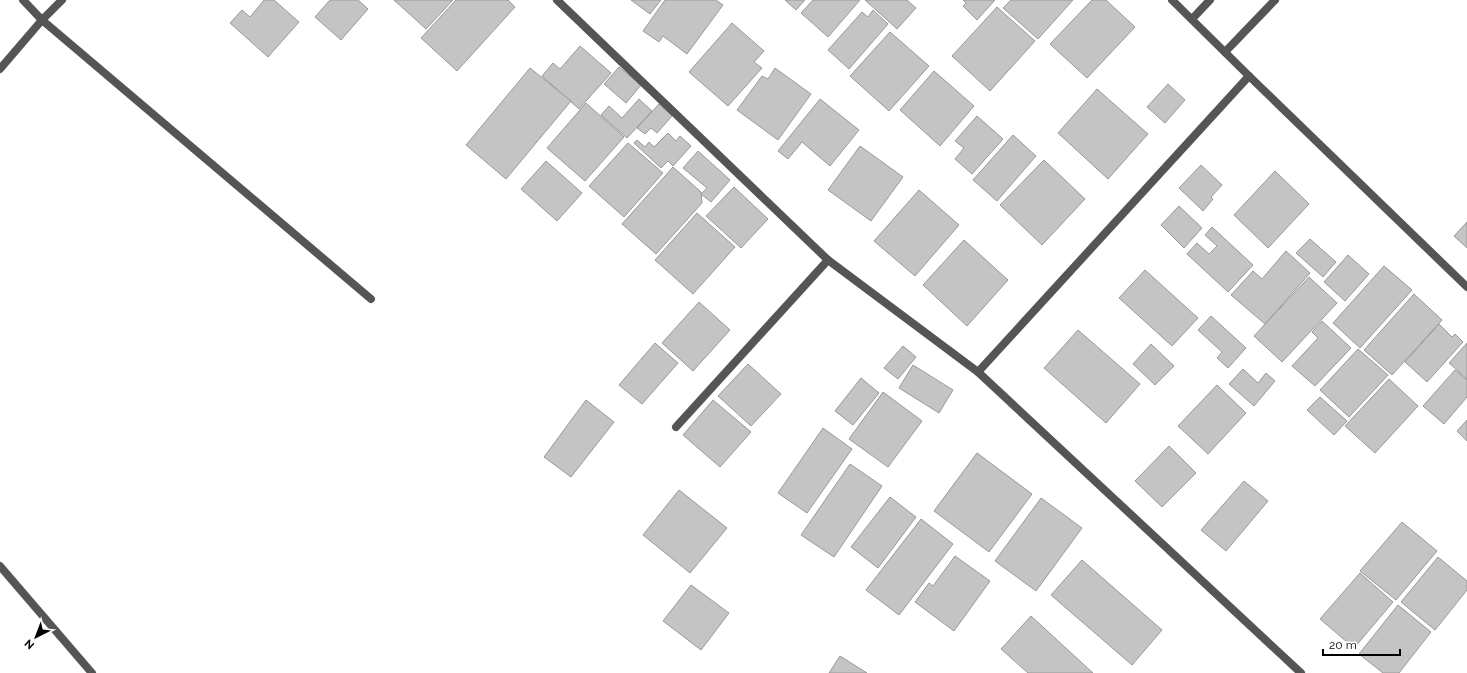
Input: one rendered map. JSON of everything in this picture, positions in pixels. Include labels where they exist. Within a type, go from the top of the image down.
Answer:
[{"type":"street","points":[[22,0],[42,20],[371,299]]},
{"type":"street","points":[[0,69],[42,20],[62,0]]},
{"type":"street","points":[[557,0],[828,260],[978,372],[1301,673]]},
{"type":"street","points":[[1172,0],[1467,287]]},
{"type":"street","points":[[1192,19],[1210,0]]},
{"type":"street","points":[[1225,52],[1275,0]]},
{"type":"street","points":[[978,372],[1249,76]]},
{"type":"street","points":[[676,427],[828,260]]},
{"type":"street","points":[[0,566],[92,673]]},
{"type":"building","points":[[264,0],[274,0],[299,22],[268,57],[230,23],[242,10],[250,17]]},
{"type":"building","points":[[330,0],[358,0],[368,9],[341,40],[315,17]]},
{"type":"building","points":[[394,0],[453,0],[426,29]]},
{"type":"building","points":[[456,0],[508,0],[515,7],[457,71],[421,38]]},
{"type":"building","points":[[631,0],[661,0],[650,14]]},
{"type":"building","points":[[665,0],[716,0],[723,5],[687,54],[663,36],[659,42],[643,31]]},
{"type":"building","points":[[785,0],[805,0],[796,10]]},
{"type":"building","points":[[813,0],[860,0],[828,37],[801,13]]},
{"type":"building","points":[[865,0],[907,0],[916,8],[897,29]]},
{"type":"building","points":[[963,0],[995,0],[977,20],[963,6],[966,3]]},
{"type":"building","points":[[1011,0],[1073,0],[1038,39],[1003,8]]},
{"type":"building","points":[[1092,0],[1106,0],[1135,27],[1087,78],[1050,44]]},
{"type":"building","points":[[997,7],[1035,41],[990,91],[952,56]]},
{"type":"building","points":[[873,10],[888,24],[849,69],[828,50],[862,12],[868,17]]},
{"type":"building","points":[[732,23],[764,51],[754,62],[762,68],[728,106],[689,72]]},
{"type":"building","points":[[890,32],[929,66],[889,111],[850,76]]},
{"type":"building","points":[[580,46],[611,73],[579,109],[542,76],[553,63],[560,69]]},
{"type":"building","points":[[619,67],[641,85],[626,103],[604,84]]},
{"type":"building","points":[[530,68],[571,101],[506,179],[466,145]]},
{"type":"building","points":[[775,68],[811,94],[778,140],[737,110],[762,76],[768,79]]},
{"type":"building","points":[[934,71],[974,106],[940,146],[900,110]]},
{"type":"building","points":[[1168,84],[1185,100],[1165,123],[1147,107]]},
{"type":"building","points":[[1097,89],[1148,134],[1108,179],[1058,133]]},
{"type":"building","points":[[639,99],[652,111],[627,138],[601,115],[609,106],[622,118]]},
{"type":"building","points":[[820,99],[859,130],[830,166],[802,142],[788,159],[778,151]]},
{"type":"building","points":[[586,103],[624,137],[585,181],[547,148]]},
{"type":"building","points":[[659,104],[672,116],[657,133],[651,128],[645,134],[637,128]]},
{"type":"building","points":[[977,116],[1003,139],[972,174],[955,159],[964,148],[955,141]]},
{"type":"building","points":[[668,133],[676,141],[680,136],[691,146],[673,166],[668,161],[661,168],[634,143],[637,140],[645,147],[649,142],[654,147]]},
{"type":"building","points":[[1013,135],[1036,156],[997,201],[973,180]]},
{"type":"building","points":[[628,143],[663,173],[624,217],[589,186]]},
{"type":"building","points":[[860,146],[903,177],[871,221],[828,190]]},
{"type":"building","points":[[698,151],[730,180],[711,202],[701,194],[707,188],[683,168]]},
{"type":"building","points":[[1044,160],[1085,199],[1042,245],[1000,205]]},
{"type":"building","points":[[546,161],[582,193],[557,221],[521,189]]},
{"type":"building","points":[[1201,165],[1222,185],[1211,197],[1213,199],[1203,211],[1179,188]]},
{"type":"building","points":[[673,167],[701,192],[702,203],[656,254],[622,224]]},
{"type":"building","points":[[1275,171],[1309,204],[1268,248],[1234,215]]},
{"type":"building","points":[[734,187],[768,219],[741,248],[706,216]]},
{"type":"building","points":[[919,190],[959,225],[915,276],[874,241]]},
{"type":"building","points":[[1179,206],[1202,228],[1184,248],[1161,225]]},
{"type":"building","points":[[697,213],[735,247],[693,294],[655,260]]},
{"type":"building","points":[[1467,222],[1467,248],[1454,236]]},
{"type":"building","points":[[1212,227],[1253,265],[1228,292],[1187,254],[1197,243],[1209,254],[1217,246],[1205,235]]},
{"type":"building","points":[[1310,239],[1336,262],[1323,277],[1296,253]]},
{"type":"building","points":[[964,240],[1008,280],[967,326],[923,285]]},
{"type":"building","points":[[1286,251],[1310,273],[1265,324],[1231,295],[1253,271],[1262,279]]},
{"type":"building","points":[[1348,255],[1369,274],[1345,301],[1324,282]]},
{"type":"building","points":[[1384,266],[1412,290],[1360,348],[1333,323]]},
{"type":"building","points":[[1145,270],[1198,318],[1172,346],[1119,298]]},
{"type":"building","points":[[1309,277],[1337,303],[1282,362],[1254,336]]},
{"type":"building","points":[[1414,294],[1442,320],[1392,375],[1364,350]]},
{"type":"building","points":[[699,302],[730,330],[693,371],[662,343]]},
{"type":"building","points":[[1211,316],[1246,348],[1228,368],[1217,358],[1222,352],[1198,330]]},
{"type":"building","points":[[1322,321],[1351,348],[1315,386],[1292,366],[1318,338],[1312,332]]},
{"type":"building","points":[[1439,324],[1452,337],[1455,334],[1463,342],[1427,382],[1405,362]]},
{"type":"building","points":[[1078,330],[1140,384],[1106,423],[1044,368]]},
{"type":"building","points":[[655,343],[678,363],[642,404],[619,385]]},
{"type":"building","points":[[1467,343],[1467,379],[1449,363]]},
{"type":"building","points":[[1151,344],[1174,366],[1155,385],[1133,364]]},
{"type":"building","points":[[903,346],[916,357],[898,379],[884,368]]},
{"type":"building","points":[[1358,349],[1388,375],[1349,417],[1320,390]]},
{"type":"building","points":[[748,364],[781,394],[751,426],[718,396]]},
{"type":"building","points":[[913,365],[953,390],[939,413],[899,388]]},
{"type":"building","points":[[1243,369],[1258,383],[1266,373],[1275,381],[1254,406],[1229,384]]},
{"type":"building","points":[[1455,370],[1467,380],[1467,397],[1444,424],[1423,406]]},
{"type":"building","points":[[861,378],[879,393],[853,425],[835,411]]},
{"type":"building","points":[[1389,379],[1418,406],[1375,453],[1345,426]]},
{"type":"building","points":[[1217,385],[1246,413],[1208,454],[1178,426]]},
{"type":"building","points":[[883,392],[922,421],[888,467],[849,439]]},
{"type":"building","points":[[1320,397],[1347,421],[1334,435],[1307,410]]},
{"type":"building","points":[[586,400],[614,422],[571,477],[544,457]]},
{"type":"building","points":[[713,400],[751,432],[720,467],[683,435]]},
{"type":"building","points":[[1467,420],[1467,441],[1457,431]]},
{"type":"building","points":[[823,428],[852,449],[807,513],[778,493]]},
{"type":"building","points":[[1169,446],[1196,473],[1162,507],[1135,481]]},
{"type":"building","points":[[977,453],[1032,494],[989,552],[934,511]]},
{"type":"building","points":[[850,464],[882,486],[834,557],[801,535]]},
{"type":"building","points":[[1244,481],[1268,501],[1226,551],[1201,530]]},
{"type":"building","points":[[679,490],[727,528],[690,573],[643,535]]},
{"type":"building","points":[[890,497],[916,517],[878,568],[851,547]]},
{"type":"building","points":[[1041,498],[1082,528],[1036,591],[995,561]]},
{"type":"building","points":[[921,519],[953,544],[899,615],[866,590]]},
{"type":"building","points":[[1402,522],[1437,551],[1396,600],[1360,571]]},
{"type":"building","points":[[955,556],[990,581],[954,631],[915,602],[929,583],[933,586]]},
{"type":"building","points":[[1438,557],[1467,581],[1467,590],[1435,630],[1401,602]]},
{"type":"building","points":[[1082,560],[1162,630],[1132,665],[1051,595]]},
{"type":"building","points":[[1360,573],[1393,602],[1354,648],[1320,619]]},
{"type":"building","points":[[691,585],[729,613],[701,650],[663,621]]},
{"type":"building","points":[[1398,605],[1431,632],[1399,673],[1383,673],[1359,654]]},
{"type":"building","points":[[1031,616],[1093,673],[1028,673],[1001,649]]},
{"type":"building","points":[[840,656],[867,673],[829,673]]}]
